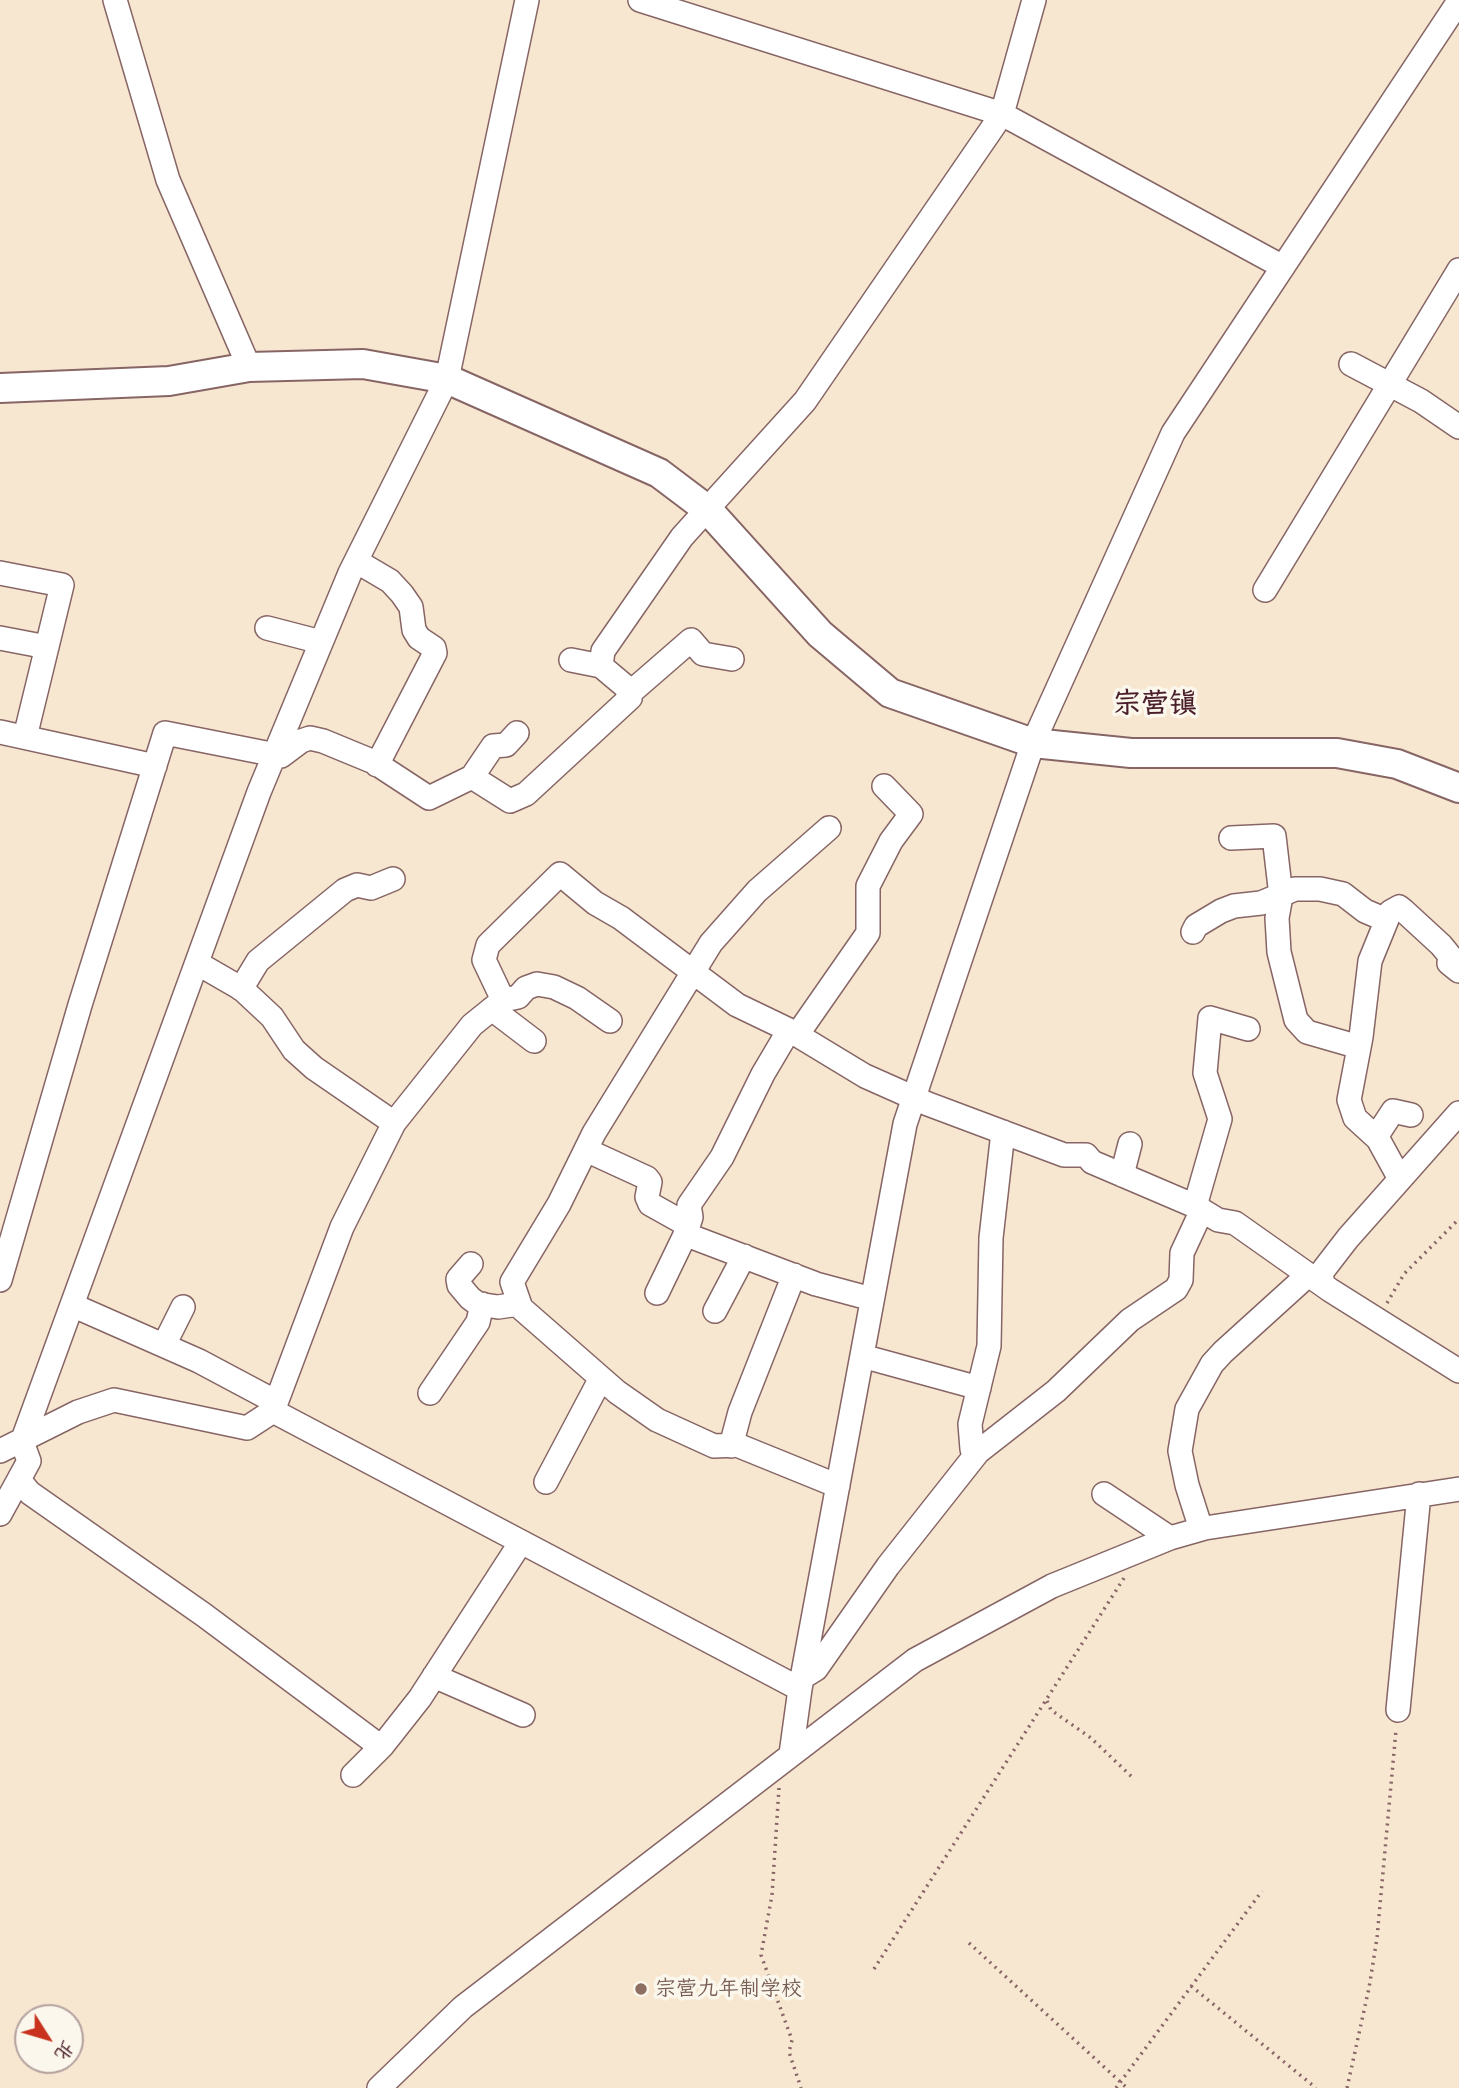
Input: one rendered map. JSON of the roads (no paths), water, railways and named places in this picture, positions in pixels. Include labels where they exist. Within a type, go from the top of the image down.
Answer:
[{"type":"street","points":[[115,0],[168,180],[249,367]]},
{"type":"street","points":[[0,1514],[29,1461],[22,1442],[275,753],[356,561],[447,379],[527,0]]},
{"type":"street","points":[[640,0],[1002,114],[1283,267]]},
{"type":"street","points":[[601,666],[603,651],[681,537],[805,401],[1002,114],[1034,0]]},
{"type":"street","points":[[787,1758],[905,1124],[1033,743],[1173,433],[1459,1]]},
{"type":"street","points":[[1265,590],[1459,270]]},
{"type":"street","points":[[0,388],[169,380],[249,367],[363,364],[447,379],[659,473],[708,510],[820,634],[890,693],[1033,743],[1131,753],[1337,753],[1397,764],[1459,788]]},
{"type":"street","points":[[1351,364],[1390,384],[1459,427]]},
{"type":"street","points":[[356,561],[390,581],[402,594],[411,607],[414,630],[419,638],[434,648],[435,653],[377,765]]},
{"type":"street","points":[[0,573],[62,585],[25,737]]},
{"type":"street","points":[[267,628],[321,642]]},
{"type":"street","points":[[0,638],[47,647]]},
{"type":"street","points":[[472,777],[510,801],[519,798],[630,698],[630,693],[691,640],[703,654],[732,659]]},
{"type":"street","points":[[571,660],[601,666],[630,693]]},
{"type":"street","points":[[0,732],[155,766]]},
{"type":"street","points":[[0,1280],[80,1005],[165,733],[281,756],[310,738],[377,765],[429,798],[472,777],[493,746],[506,745],[517,733]]},
{"type":"street","points":[[657,1293],[686,1233],[691,1217],[689,1205],[722,1157],[763,1074],[868,933],[868,886],[891,841],[911,814],[884,786]]},
{"type":"street","points":[[829,828],[757,891],[711,943],[586,1150],[559,1204],[512,1282],[519,1304],[601,1378],[657,1420],[714,1446],[731,1446],[838,1486]]},
{"type":"street","points":[[1231,838],[1274,836],[1281,896],[1276,919],[1279,952],[1296,1020],[1307,1032],[1359,1047]]},
{"type":"street","points":[[534,1041],[498,1005],[484,960],[488,945],[561,874],[737,1005],[793,1033],[864,1076],[1064,1155],[1086,1155],[1092,1162],[1199,1208],[1218,1220],[1234,1223],[1316,1280],[1459,1371]]},
{"type":"street","points":[[241,989],[258,961],[345,890],[356,885],[371,888],[393,879]]},
{"type":"street","points":[[1194,932],[1196,926],[1206,918],[1234,905],[1261,903],[1295,889],[1333,892],[1353,899],[1365,911],[1386,920]]},
{"type":"street","points":[[1400,1179],[1376,1137],[1355,1118],[1349,1100],[1370,961],[1390,912],[1399,907],[1441,945],[1450,956],[1449,963],[1459,971]]},
{"type":"street","points":[[197,964],[241,989],[272,1017],[294,1050],[314,1068],[394,1123]]},
{"type":"street","points":[[0,1451],[78,1412],[114,1400],[247,1428],[274,1406],[342,1227],[394,1123],[472,1025],[498,1005],[518,997],[526,988],[537,984],[554,987],[577,998],[610,1021]]},
{"type":"street","points":[[801,1683],[817,1669],[888,1566],[978,1452],[1056,1391],[1130,1320],[1176,1289],[1181,1280],[1182,1253],[1199,1208],[1220,1119],[1205,1073],[1210,1018],[1248,1029]]},
{"type":"street","points":[[1376,1137],[1392,1111],[1411,1115]]},
{"type":"street","points":[[1201,1529],[1186,1485],[1180,1451],[1187,1409],[1212,1364],[1223,1352],[1316,1280],[1459,1113]]},
{"type":"street","points":[[978,1452],[972,1449],[970,1423],[989,1346],[991,1238],[1003,1132]]},
{"type":"street","points":[[1122,1175],[1130,1144]]},
{"type":"street","points":[[586,1150],[647,1178],[650,1182],[646,1197],[650,1204],[684,1223],[686,1233]]},
{"type":"street","points":[[686,1233],[794,1275],[872,1299]]},
{"type":"street","points":[[715,1311],[744,1256]]},
{"type":"street","points":[[471,1264],[458,1279],[459,1285],[470,1298],[498,1307],[519,1304]]},
{"type":"street","points":[[731,1446],[740,1412],[794,1275]]},
{"type":"street","points":[[430,1393],[478,1322],[482,1304]]},
{"type":"street","points":[[72,1305],[164,1345],[521,1542],[801,1683]]},
{"type":"street","points":[[164,1345],[183,1307]]},
{"type":"street","points":[[862,1356],[979,1388]]},
{"type":"street","points":[[547,1482],[601,1378]]},
{"type":"street","points":[[20,1480],[30,1493],[204,1615],[381,1746]]},
{"type":"street","points":[[379,2088],[463,2007],[915,1660],[1052,1586],[1170,1538],[1201,1529],[1459,1489]]},
{"type":"street","points":[[1104,1494],[1170,1538]]},
{"type":"street","points":[[1398,1710],[1419,1494]]},
{"type":"street","points":[[352,1775],[381,1746],[421,1698],[521,1542]]},
{"type":"street","points":[[433,1676],[523,1715]]},
{"type":"place","name":"宗营九年制学校","points":[[641,1989]]},
{"type":"district","name":"宗营镇","points":[[1155,704]]}]
